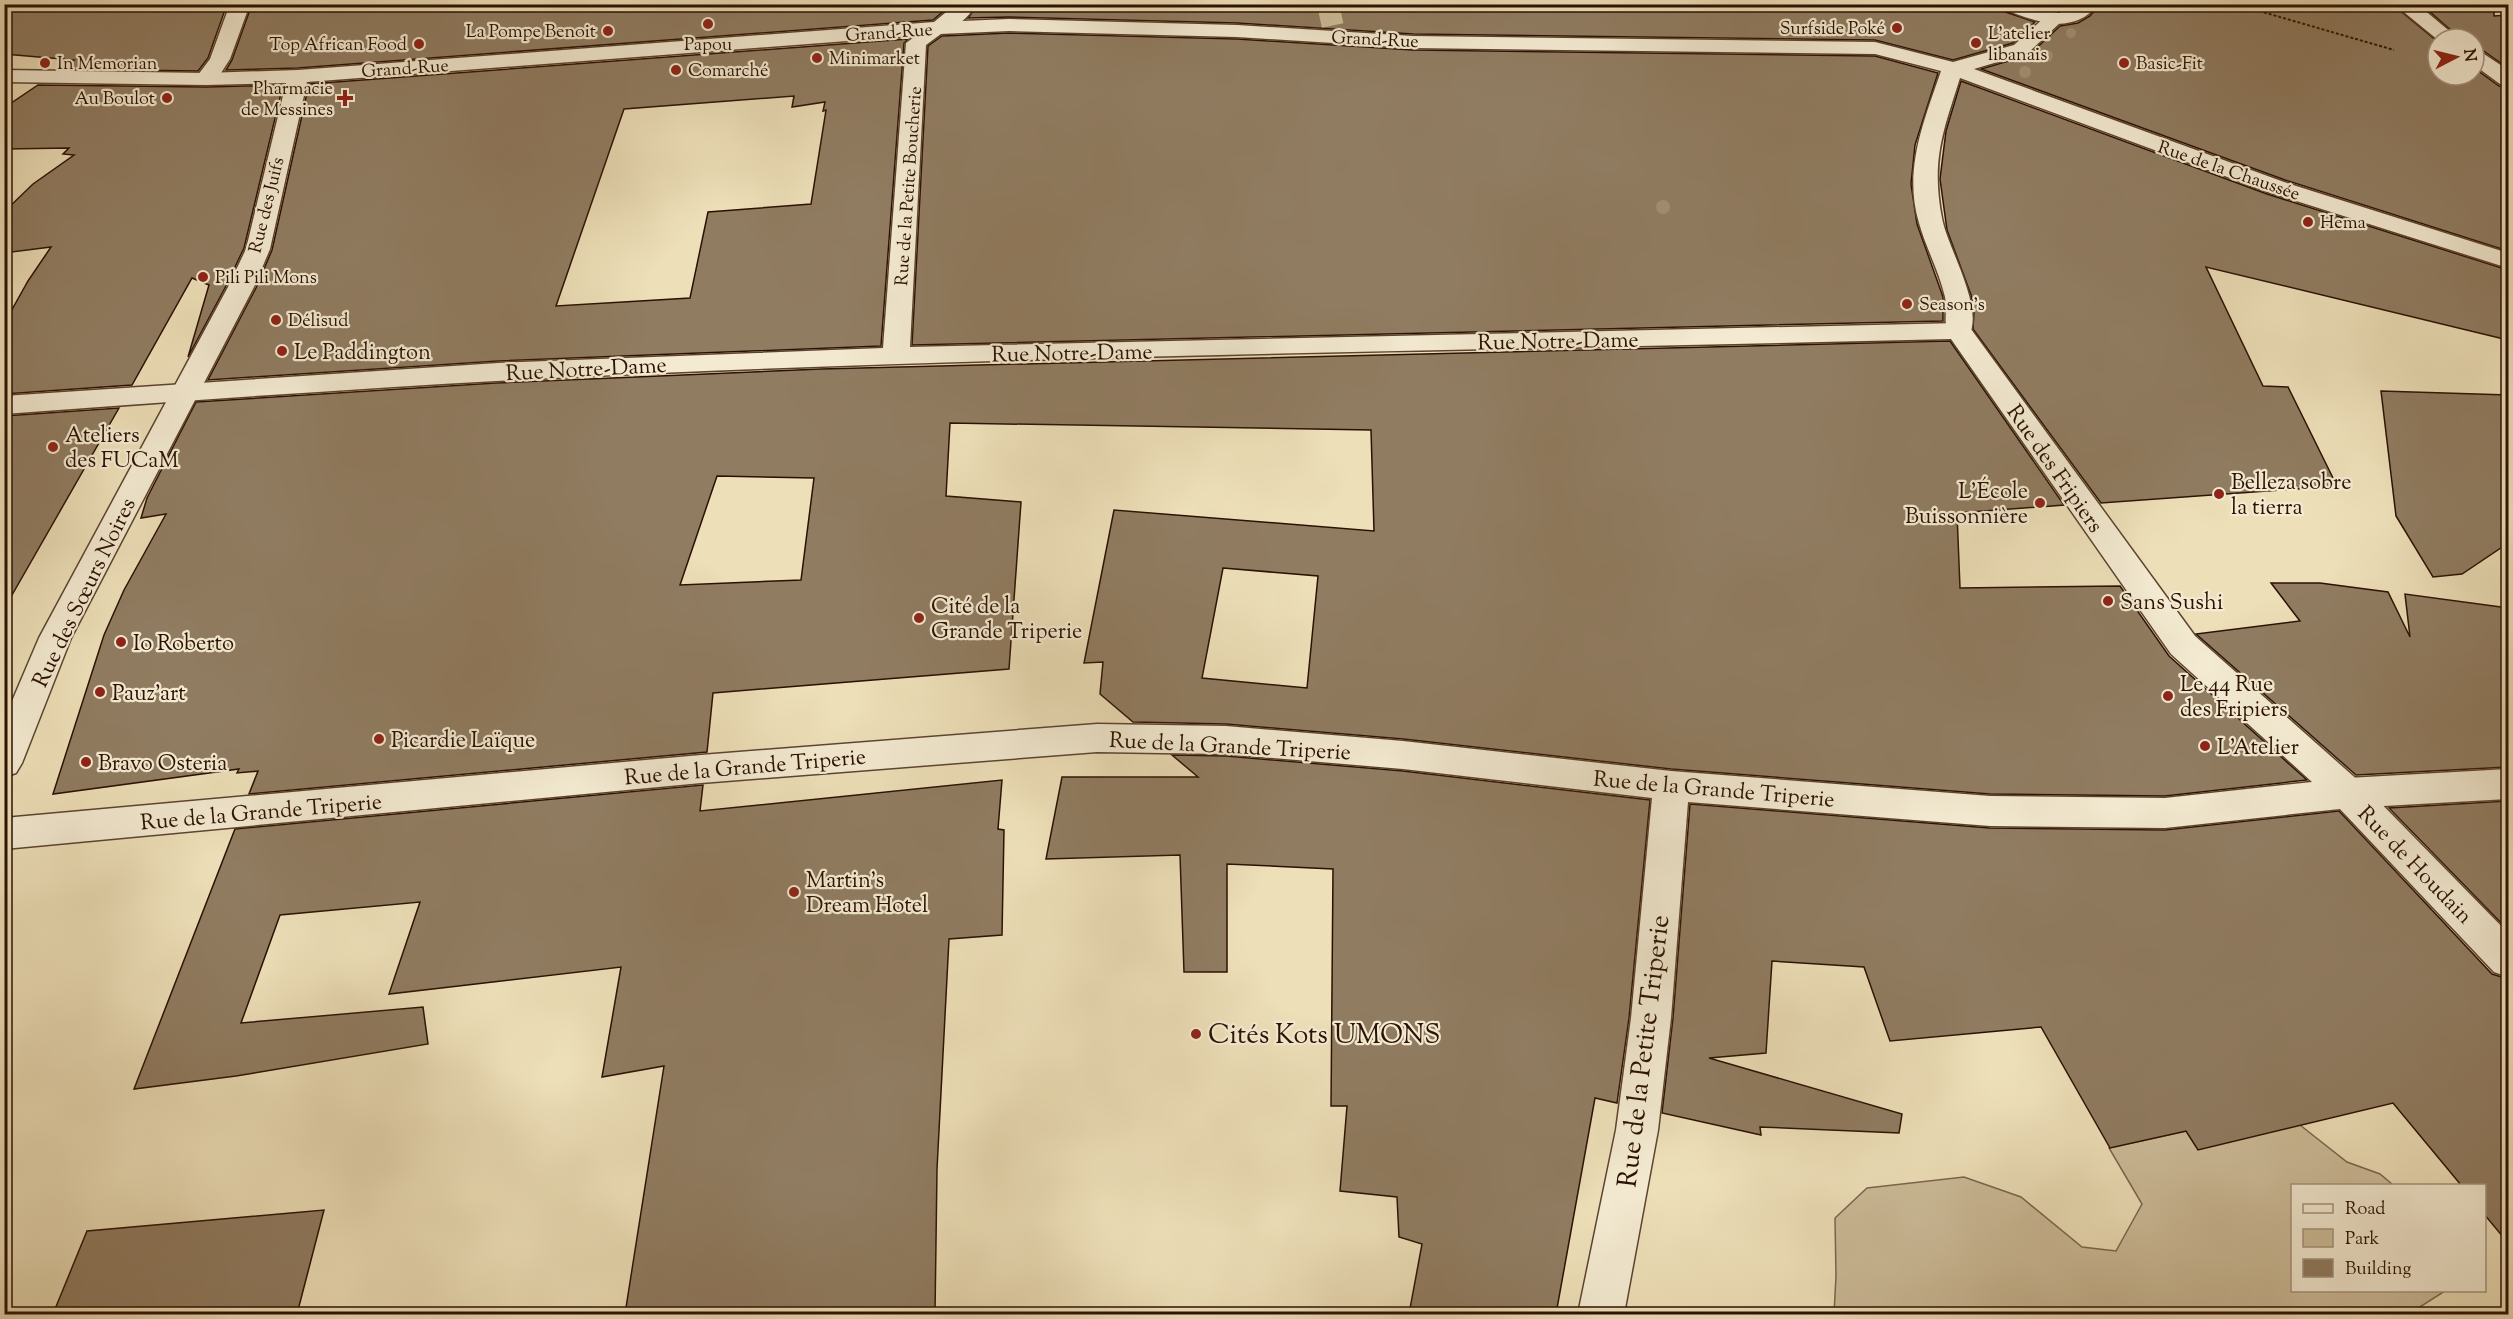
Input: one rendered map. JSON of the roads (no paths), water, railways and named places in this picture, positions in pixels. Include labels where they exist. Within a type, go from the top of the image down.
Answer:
[{"type":"street","points":[[206,79],[220,59],[240,4]]},
{"type":"street","points":[[939,28],[962,12],[966,4]]},
{"type":"street","points":[[2008,4],[2053,20],[2074,17],[2088,4]]},
{"type":"street","points":[[2404,4],[2434,27]]},
{"type":"street","points":[[1959,331],[1958,298],[1930,221],[1924,177],[1930,137],[1953,68],[2021,49],[2053,20]]},
{"type":"street","name":"Grand-Rue","points":[[4,76],[206,79],[298,76],[939,28],[1009,25],[1334,32],[1413,42],[1875,48],[1953,68]]},
{"type":"street","name":"Rue de la Petite Boucherie","points":[[896,356],[916,43],[939,28]]},
{"type":"street","points":[[2486,64],[2508,79]]},
{"type":"street","name":"Rue de la Chaussée","points":[[1953,68],[2276,187],[2508,261]]},
{"type":"street","name":"Rue des Juifs","points":[[185,392],[241,287],[258,249],[298,76]]},
{"type":"street","name":"Rue Notre-Dame","points":[[4,405],[561,369],[896,356],[1959,331]]},
{"type":"street","name":"Rue des Fripiers","points":[[1959,331],[2183,645],[2348,794]]},
{"type":"street","name":"Rue des Sœurs Noires","points":[[4,763],[55,638],[185,392]]},
{"type":"street","name":"Rue de la Grande Triperie","points":[[4,834],[689,770],[1097,738],[1226,740],[1379,753],[1671,786],[1990,811],[2165,813],[2348,794],[2508,784]]},
{"type":"street","name":"Rue de la Petite Triperie","points":[[1601,1314],[1627,1189],[1638,1119],[1651,1018],[1671,786]]},
{"type":"street","name":"Rue de Houdain","points":[[2348,794],[2508,959]]},
{"type":"tunnel","points":[[1328,4],[1333,27]]},
{"type":"place","name":"Papou","points":[[708,24]]},
{"type":"place","name":"Surfside Poké","points":[[1897,28]]},
{"type":"place","name":"La Pompe Benoit","points":[[608,31]]},
{"type":"place","name":"L'atelier libanais","points":[[1976,43]]},
{"type":"place","name":"Top African Food","points":[[419,44]]},
{"type":"place","name":"Minimarket","points":[[817,58]]},
{"type":"place","name":"In Memorian","points":[[45,63]]},
{"type":"place","name":"Basic-Fit","points":[[2124,63]]},
{"type":"place","name":"Comarché","points":[[676,70]]},
{"type":"place","name":"Au Boulot","points":[[167,98]]},
{"type":"place","name":"Pharmacie de Messines","points":[[345,98]]},
{"type":"place","name":"Hema","points":[[2308,222]]},
{"type":"place","name":"Pili Pili Mons","points":[[203,277]]},
{"type":"place","name":"Season's","points":[[1907,304]]},
{"type":"place","name":"Délisud","points":[[276,320]]},
{"type":"place","name":"Le Paddington","points":[[282,351]]},
{"type":"place","name":"Ateliers des FUCaM","points":[[53,447]]},
{"type":"place","name":"Belleza sobre la tierra","points":[[2219,494]]},
{"type":"place","name":"L'École Buissonnière","points":[[2040,503]]},
{"type":"place","name":"Sans Sushi","points":[[2108,601]]},
{"type":"place","name":"Cité de la Grande Triperie","points":[[919,618]]},
{"type":"place","name":"Io Roberto","points":[[121,642]]},
{"type":"place","name":"Pauz'art","points":[[100,692]]},
{"type":"place","name":"Le 44 Rue des Fripiers","points":[[2168,696]]},
{"type":"place","name":"Picardie Laïque","points":[[379,739]]},
{"type":"place","name":"L'Atelier","points":[[2205,746]]},
{"type":"place","name":"Bravo Osteria","points":[[86,762]]},
{"type":"place","name":"Martin's Dream Hotel","points":[[794,892]]},
{"type":"place","name":"Cités Kots UMONS","points":[[1196,1034]]}]
